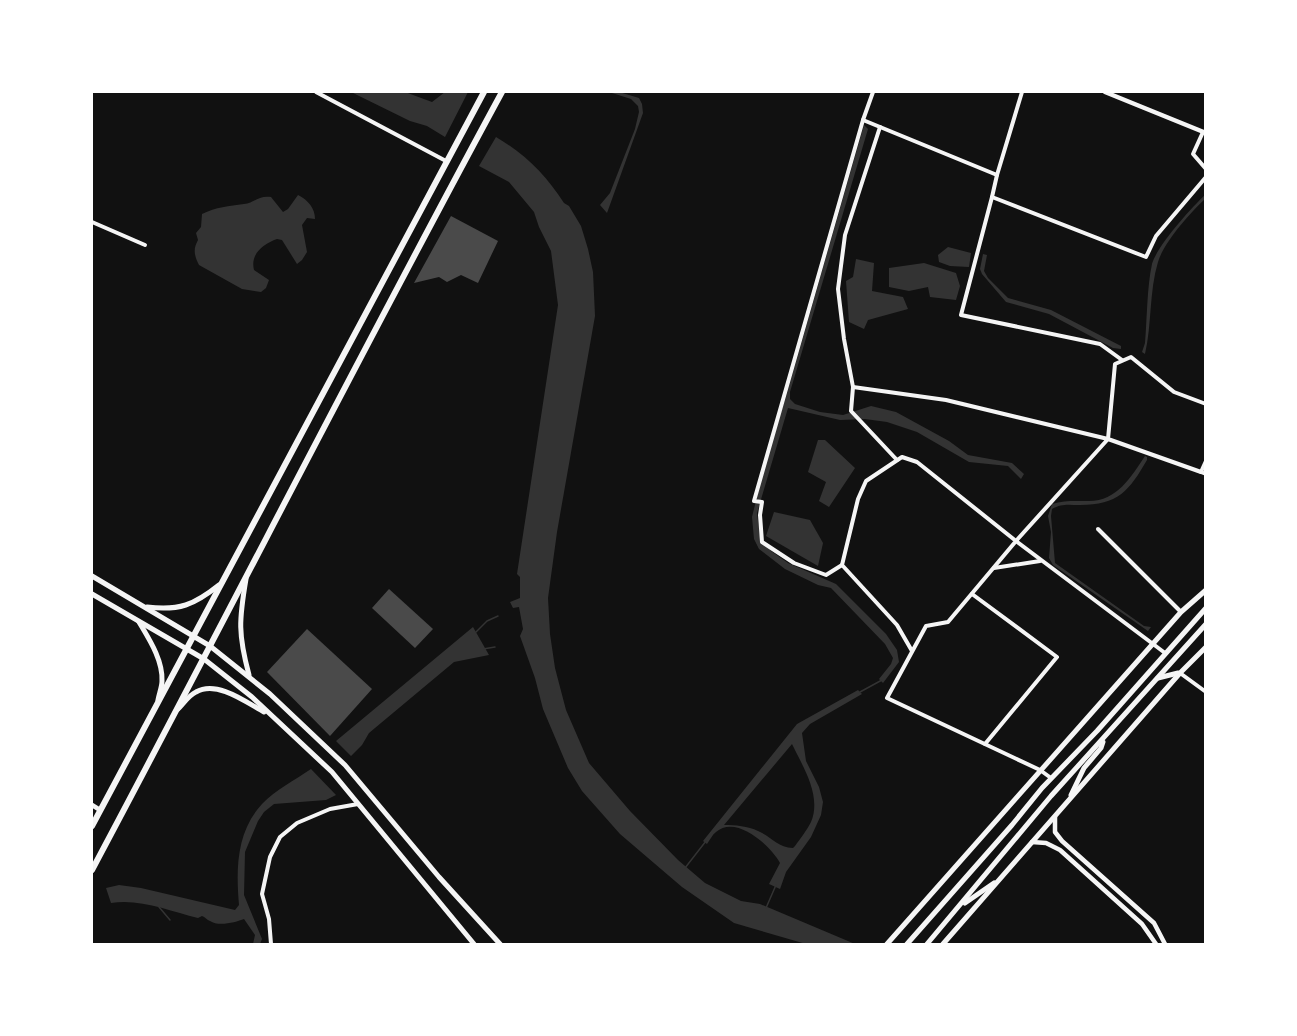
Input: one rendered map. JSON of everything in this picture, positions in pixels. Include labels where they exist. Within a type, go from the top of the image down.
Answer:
[{"type":"highway","points":[[92,826],[185,648],[484,92]]},
{"type":"highway","points":[[92,870],[204,659],[353,369],[502,92]]},
{"type":"main road","points":[[247,575],[240,618],[241,644],[250,677]]},
{"type":"main road","points":[[92,576],[210,646],[270,694],[345,765],[439,877],[500,945]]},
{"type":"main road","points":[[145,607],[166,609],[185,606],[200,600],[219,585]]},
{"type":"main road","points":[[887,945],[1181,612],[1206,590]]},
{"type":"main road","points":[[92,594],[204,659],[252,697],[332,772],[474,945]]},
{"type":"main road","points":[[907,945],[1051,778],[1097,731],[1206,608]]},
{"type":"main road","points":[[138,620],[153,645],[160,666],[162,681],[157,703]]},
{"type":"main road","points":[[930,943],[1051,796],[1206,624]]},
{"type":"main road","points":[[943,945],[1180,673],[1206,647]]},
{"type":"main road","points":[[1156,679],[1180,673]]},
{"type":"main road","points":[[177,710],[196,692],[214,688],[235,696],[270,716]]},
{"type":"main road","points":[[1068,802],[1084,768],[1101,748],[1104,738]]},
{"type":"main road","points":[[955,912],[1001,878]]},
{"type":"street","points":[[316,92],[446,161]]},
{"type":"street","points":[[873,92],[839,200],[754,501],[762,502],[760,515],[762,542],[794,563],[826,575],[842,565],[858,499],[866,481],[902,457],[917,462],[1016,541],[1165,653]]},
{"type":"street","points":[[1022,92],[997,175],[961,315],[1100,344],[1122,360]]},
{"type":"street","points":[[1105,92],[1204,132],[1194,154],[1206,169]]},
{"type":"street","points":[[865,121],[997,175]]},
{"type":"street","points":[[880,127],[845,236],[838,289],[843,339],[853,387],[851,411],[897,460]]},
{"type":"street","points":[[992,197],[1146,257],[1156,236],[1206,177]]},
{"type":"street","points":[[92,222],[145,245]]},
{"type":"street","points":[[1051,778],[1040,770],[887,698],[927,626],[948,622],[1016,541],[1108,439],[1115,364],[1131,357],[1174,392],[1206,404]]},
{"type":"street","points":[[853,387],[946,400],[1108,439],[1203,473],[1206,461]]},
{"type":"street","points":[[1098,529],[1181,612]]},
{"type":"street","points":[[994,568],[1042,561]]},
{"type":"street","points":[[842,565],[897,625],[912,651]]},
{"type":"street","points":[[972,594],[1057,657],[985,744]]},
{"type":"street","points":[[1180,673],[1206,692]]},
{"type":"street","points":[[271,945],[269,919],[262,894],[270,857],[280,837],[297,823],[330,809],[358,804]]},
{"type":"street","points":[[92,805],[100,810]]},
{"type":"street","points":[[1056,815],[1055,832],[1154,923],[1165,945]]},
{"type":"street","points":[[1032,842],[1046,843],[1060,850],[1142,924],[1156,945]]},
{"type":"street","points":[[1060,850],[1062,844],[1069,847]]},
{"type":"shaded area","points":[[351,92],[405,92],[432,102],[445,92],[468,92],[445,137],[427,126],[410,121]]},
{"type":"shaded area","points":[[576,92],[619,92],[639,98],[642,104],[643,113],[607,213],[600,205],[610,193],[635,129],[638,106],[631,99],[612,93]]},
{"type":"shaded area","points":[[864,125],[868,129],[790,392],[790,399],[795,404],[820,412],[843,415],[871,406],[896,412],[949,441],[968,455],[1012,463],[1024,474],[1021,479],[1008,466],[969,462],[917,432],[887,422],[865,419],[840,420],[788,408],[757,513],[760,536],[771,551],[788,563],[836,584],[886,634],[897,650],[899,662],[883,683],[879,679],[893,658],[885,644],[831,588],[818,585],[785,569],[759,549],[754,539],[752,517],[768,452]]},
{"type":"shaded area","points":[[496,137],[534,166],[569,206],[581,226],[593,272],[595,316],[557,532],[548,598],[555,668],[566,710],[589,763],[630,811],[678,860],[705,883],[741,901],[760,904],[855,944],[806,944],[734,923],[682,887],[620,834],[582,791],[568,768],[543,709],[520,636],[523,629],[519,607],[513,608],[510,602],[520,598],[520,577],[517,574],[558,305],[551,251],[534,212],[509,182],[479,166]]},
{"type":"shaded area","points":[[298,195],[305,199],[315,215],[315,219],[307,218],[302,225],[307,252],[297,264],[282,240],[277,239],[259,250],[254,259],[254,270],[269,280],[266,288],[261,292],[242,289],[199,265],[195,249],[198,240],[196,233],[201,227],[202,214],[217,208],[267,197],[271,197],[283,212]]},
{"type":"shaded area","points":[[1205,195],[1205,199],[1185,220],[1161,254],[1153,285],[1145,354],[1142,352],[1145,343],[1150,273],[1155,256],[1183,218]]},
{"type":"shaded area","points":[[948,247],[971,253],[969,267],[950,266],[939,262],[938,255]]},
{"type":"shaded area","points":[[983,254],[987,255],[984,271],[1008,298],[1051,310],[1121,346],[1121,349],[1113,348],[1049,314],[1006,302],[982,274],[980,269]]},
{"type":"shaded area","points":[[856,259],[874,263],[872,291],[903,297],[908,309],[868,320],[864,329],[849,322],[846,281],[853,277]]},
{"type":"shaded area","points":[[924,263],[956,273],[960,286],[956,300],[930,297],[928,287],[909,291],[889,287],[889,268]]},
{"type":"shaded area","points":[[818,440],[825,440],[855,468],[829,507],[819,501],[826,482],[808,472]]},
{"type":"shaded area","points":[[1145,456],[1147,460],[1141,471],[1121,494],[1104,502],[1059,506],[1052,509],[1051,516],[1055,563],[1144,626],[1151,627],[1148,631],[1053,565],[1049,558],[1051,532],[1048,516],[1052,504],[1066,501],[1099,500],[1108,497],[1129,479]]},
{"type":"shaded area","points":[[774,512],[810,520],[823,543],[818,566],[766,536]]},
{"type":"shaded area","points":[[473,627],[489,655],[454,662],[369,733],[362,745],[351,756],[336,741]]},
{"type":"shaded area","points":[[858,690],[862,694],[810,724],[802,733],[806,761],[819,787],[823,802],[821,815],[811,837],[786,872],[780,889],[769,884],[780,863],[769,848],[752,834],[743,829],[724,827],[715,833],[707,844],[703,841],[797,724]],"holes":[[[792,744],[810,782],[814,802],[811,822],[793,848],[779,844],[754,829],[724,825]]]},
{"type":"shaded area","points":[[311,769],[336,795],[326,800],[274,804],[258,821],[245,852],[244,895],[262,939],[260,944],[253,944],[255,935],[244,919],[218,924],[202,916],[198,918],[143,904],[111,903],[106,888],[119,885],[235,910],[239,905],[240,852],[253,815],[267,799]]},
{"type":"building","points":[[451,216],[498,241],[478,283],[461,275],[447,282],[439,277],[414,283]]},
{"type":"building","points":[[389,589],[433,629],[415,648],[372,608]]},
{"type":"building","points":[[307,629],[372,689],[330,736],[267,672]]},
{"type":"waterway","points":[[476,632],[487,621],[498,616]]},
{"type":"waterway","points":[[483,649],[495,647]]},
{"type":"waterway","points":[[860,692],[882,680]]},
{"type":"waterway","points":[[685,868],[706,841]]},
{"type":"waterway","points":[[766,908],[776,885]]},
{"type":"waterway","points":[[159,907],[170,920]]}]
